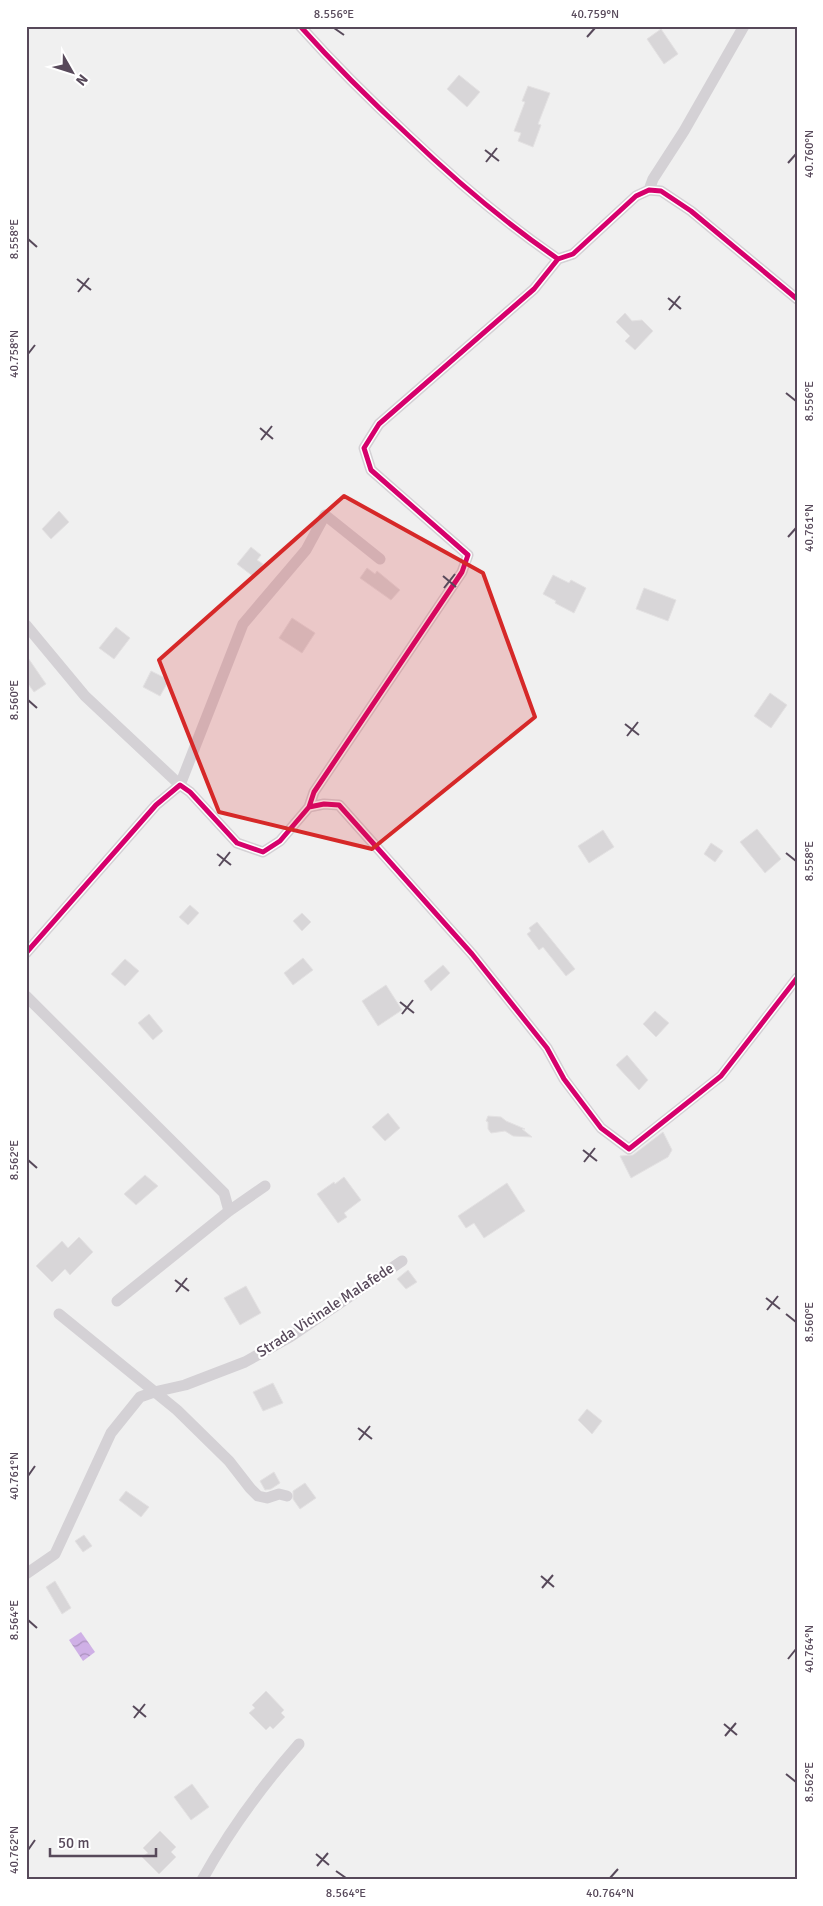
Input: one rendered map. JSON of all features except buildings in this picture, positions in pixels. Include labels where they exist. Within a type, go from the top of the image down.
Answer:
[{"type":"street","points":[[300,26],[359,89],[442,168],[520,233],[558,259]]},
{"type":"street","points":[[649,190],[653,179],[684,130],[744,26]]},
{"type":"street","points":[[26,625],[85,696],[180,785],[190,792],[237,843],[263,852],[280,841],[308,807],[314,792],[462,572],[468,555],[371,470],[364,448],[379,424],[534,289],[558,259],[573,254],[636,196],[649,190],[661,191],[691,211],[797,299]]},
{"type":"street","points":[[26,953],[156,805],[180,785],[243,624],[306,550],[325,515],[380,559]]},
{"type":"street","points":[[308,807],[324,804],[339,806],[467,948],[547,1048],[564,1079],[601,1128],[629,1149],[721,1076],[797,978]]},
{"type":"street","points":[[26,996],[224,1193],[229,1211]]},
{"type":"street","points":[[117,1301],[229,1211],[265,1186]]},
{"type":"street","name":"Strada Vicinale Malafede","points":[[26,1574],[55,1554],[111,1433],[140,1397],[185,1385],[244,1362],[290,1337],[402,1261]]},
{"type":"street","points":[[59,1314],[184,1416],[229,1461],[258,1496],[267,1498],[279,1494],[287,1496]]},
{"type":"street","points":[[202,1880],[221,1845],[280,1765],[299,1744]]},
{"type":"highlighted area","points":[[344,496],[483,573],[535,717],[372,849],[219,812],[159,660]]},
{"type":"water","points":[[81,1632],[95,1652],[83,1661],[69,1640]]},
{"type":"cycle path","points":[[300,26],[366,95],[444,168],[480,200],[558,259],[573,254],[636,196],[649,190],[661,191],[691,211],[797,299]]},
{"type":"cycle path","points":[[309,807],[314,792],[462,572],[468,555],[371,470],[364,448],[379,424],[534,289],[558,259]]},
{"type":"cycle path","points":[[26,953],[156,805],[180,785],[190,792],[237,843],[263,852],[280,841],[309,807],[324,804],[339,805],[472,954],[547,1048],[564,1079],[601,1128],[629,1149],[721,1076],[797,978]]}]
